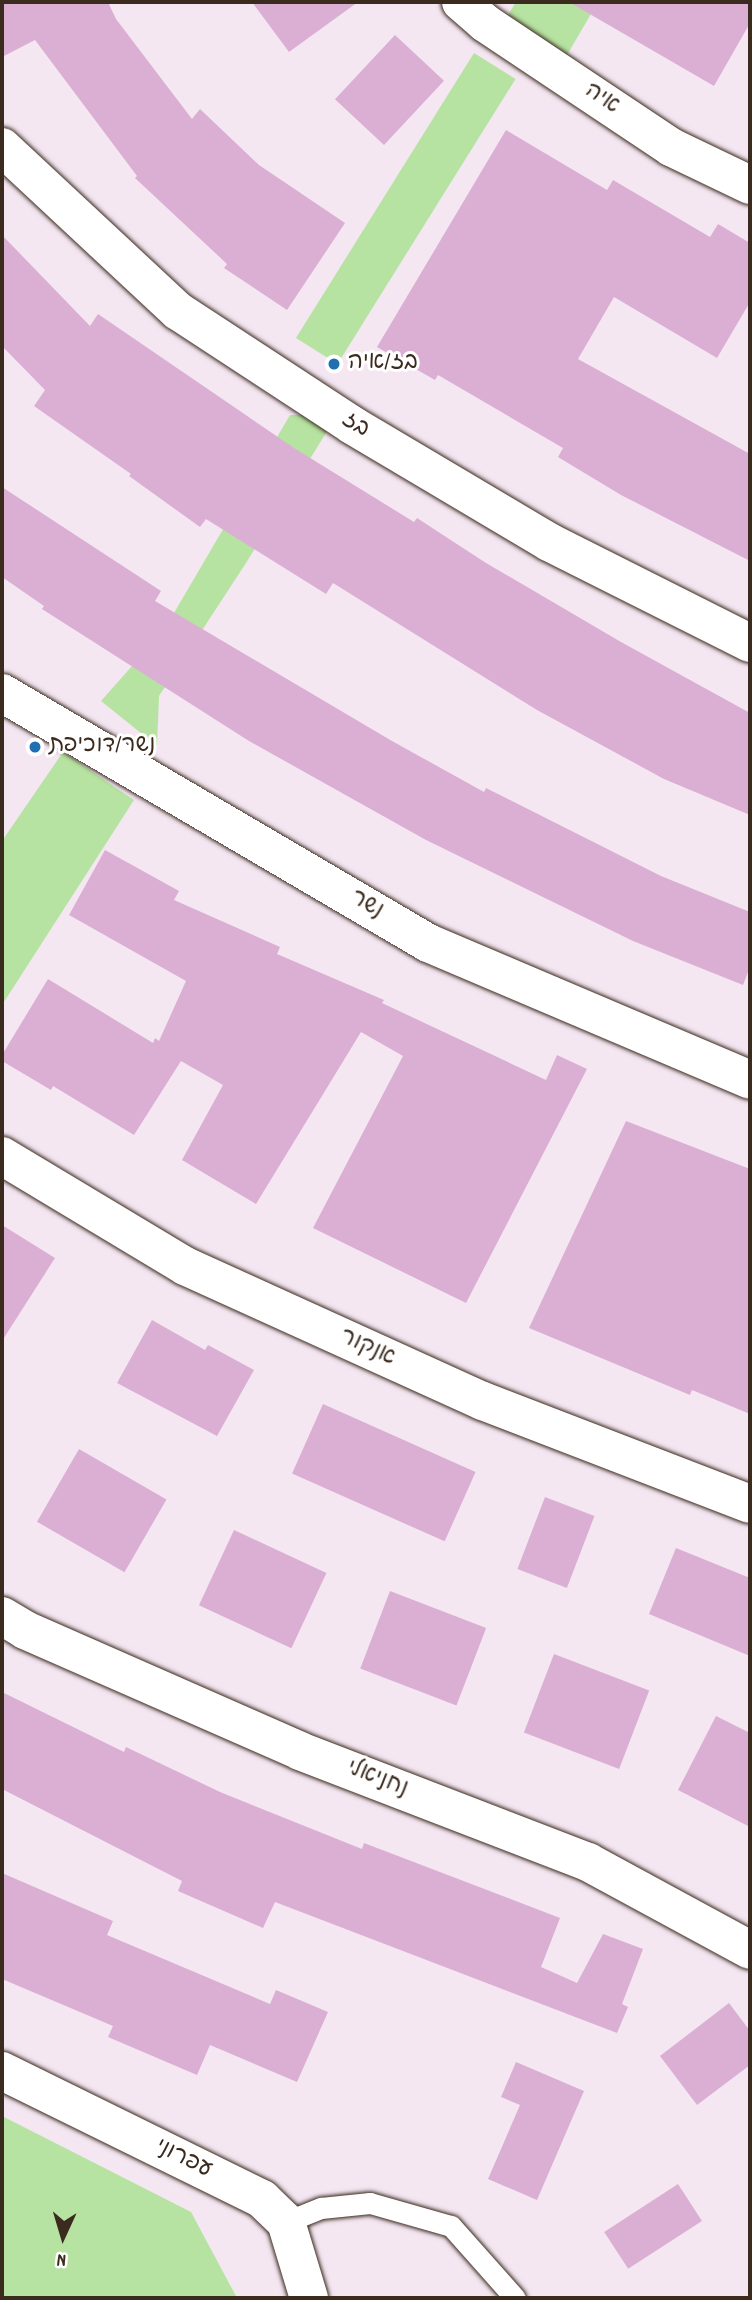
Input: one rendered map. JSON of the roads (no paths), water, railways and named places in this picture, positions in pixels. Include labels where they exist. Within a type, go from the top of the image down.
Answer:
[{"type":"street","name":"איה","points":[[461,2],[485,23],[671,147],[750,185]]},
{"type":"street","name":"בז","points":[[2,146],[177,311],[352,425],[549,542],[750,643]]},
{"type":"street","name":"נשר","points":[[2,693],[428,943],[750,1080]]},
{"type":"street","name":"אנקור","points":[[2,1156],[185,1266],[483,1401],[750,1504]]},
{"type":"street","name":"נחניאלי","points":[[2,1616],[25,1630],[300,1751],[588,1862],[750,1950]]},
{"type":"street","name":"עפרוני","points":[[2,2071],[262,2199],[286,2222]]},
{"type":"street","points":[[286,2222],[309,2298]]},
{"type":"lane","points":[[286,2222],[321,2208],[370,2203],[451,2226],[515,2298]]},
{"type":"place","name":"בז/איה","points":[[334,364]]},
{"type":"place","name":"נשר/דוכיפת","points":[[35,747]]}]
